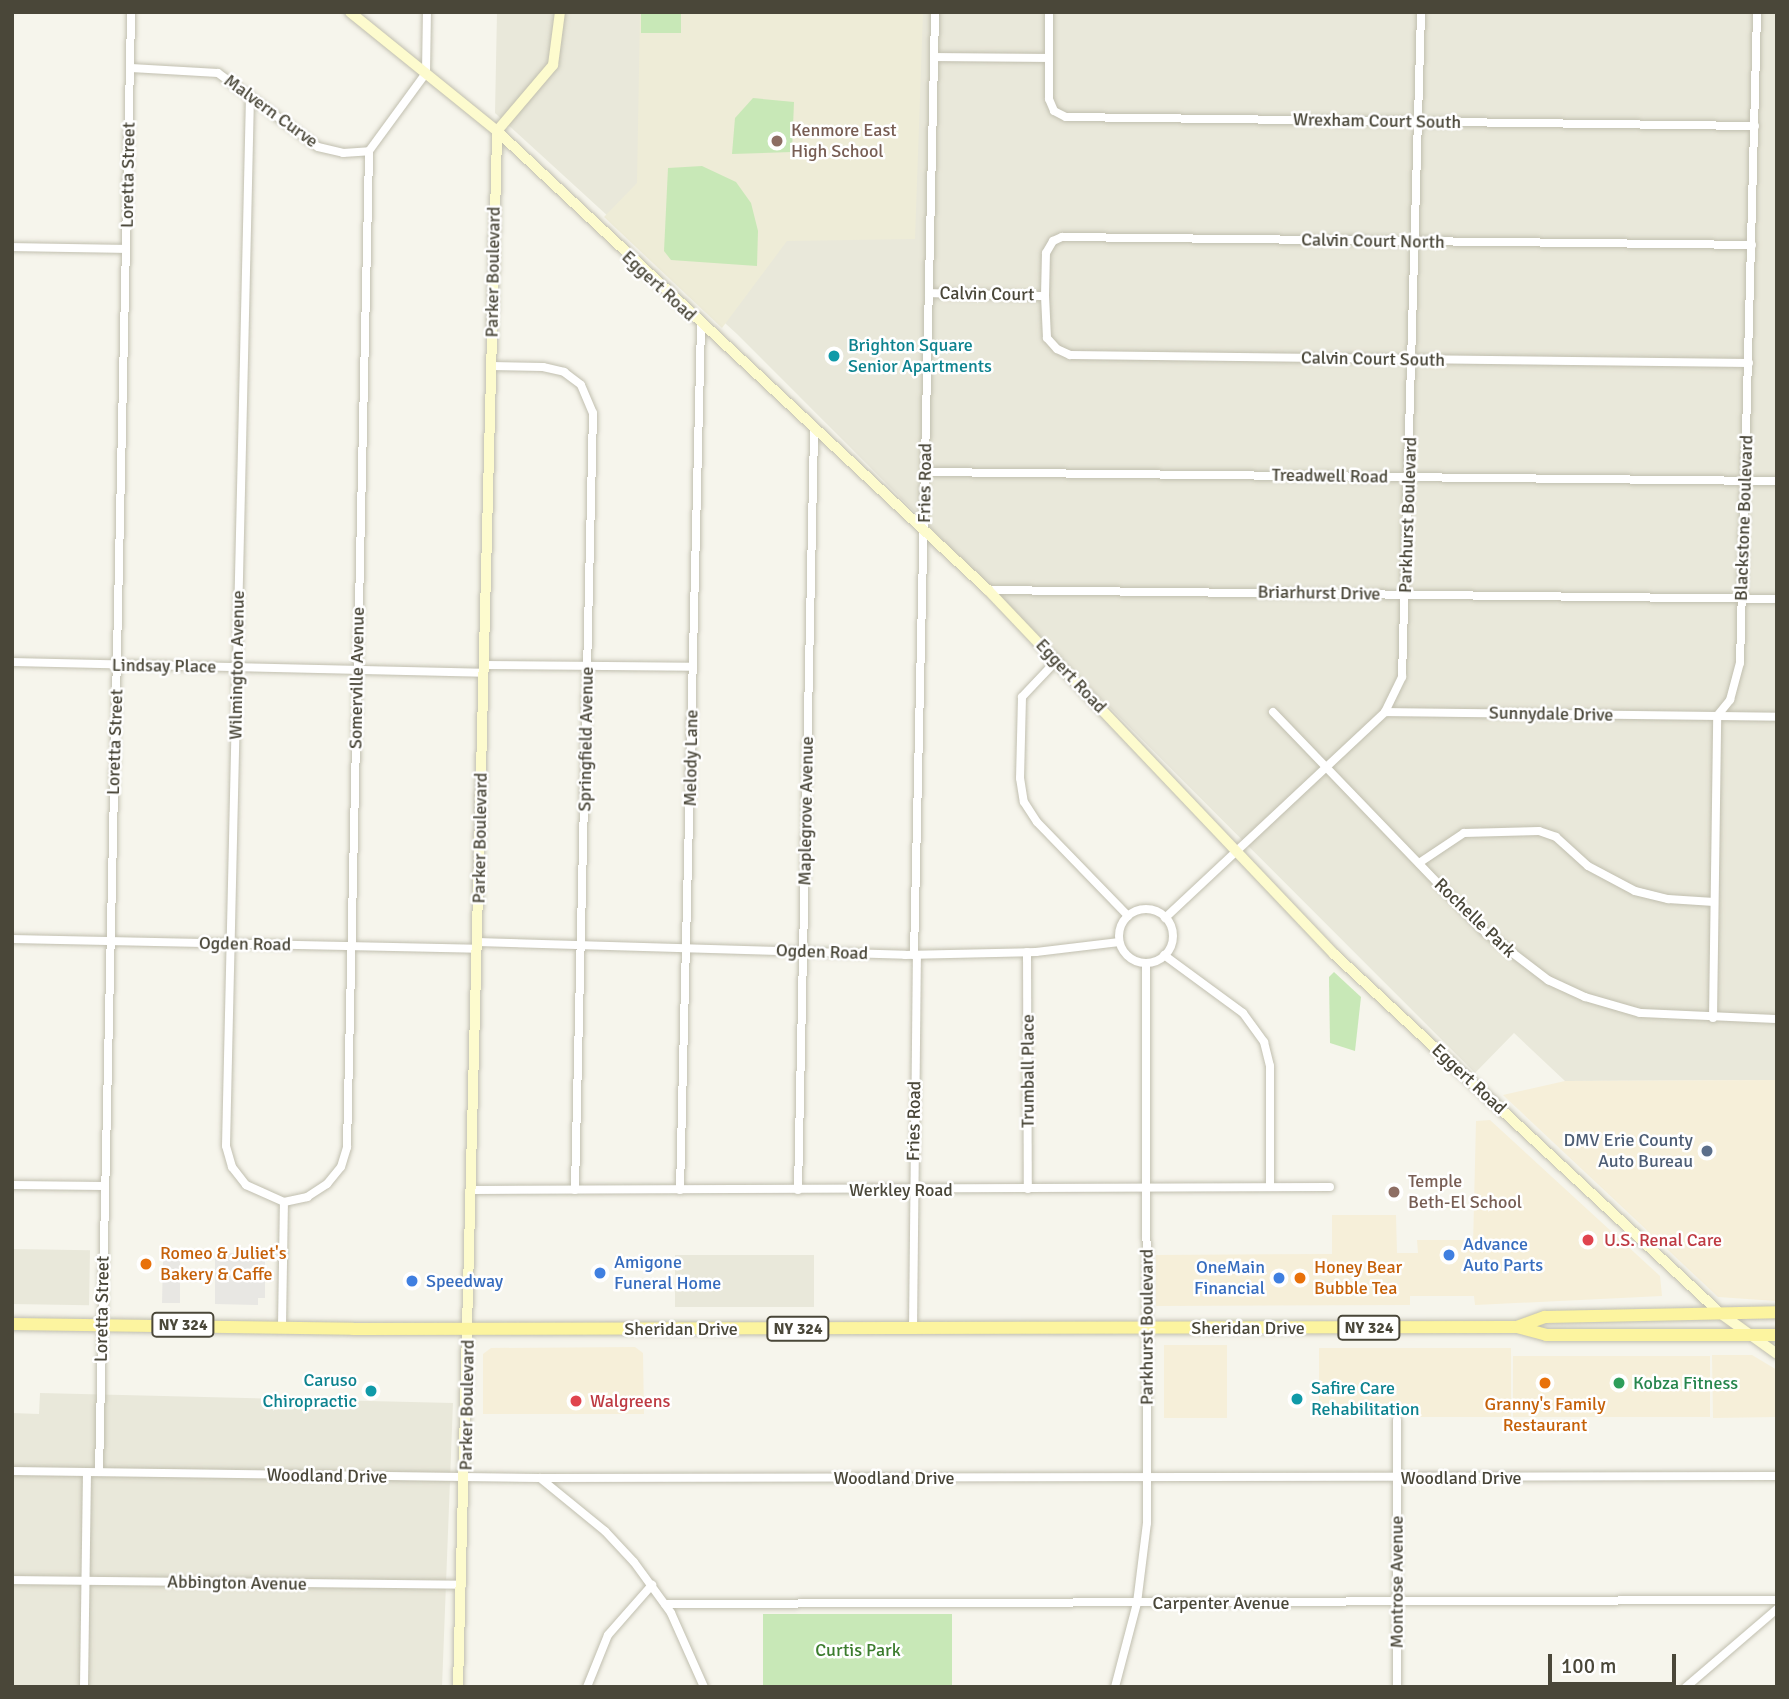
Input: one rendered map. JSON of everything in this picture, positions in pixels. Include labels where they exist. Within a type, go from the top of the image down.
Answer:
[{"type":"main road","name":"Sheridan Drive","points":[[1517,1327],[1545,1317],[1777,1312]]},
{"type":"main road","name":"Sheridan Drive","points":[[12,1324],[469,1329],[1517,1327],[1546,1335],[1777,1335]]},
{"type":"street","name":"Loretta Street","points":[[99,1472],[131,12]]},
{"type":"street","name":"Eggert Road","points":[[350,12],[497,131],[814,431],[988,590],[1334,954],[1720,1313],[1746,1335],[1777,1354]]},
{"type":"street","points":[[369,150],[426,73],[427,12]]},
{"type":"street","points":[[497,131],[553,65],[560,12]]},
{"type":"street","name":"Fries Road","points":[[913,1329],[923,532],[935,12]]},
{"type":"street","name":"Wrexham Court South","points":[[1049,12],[1049,99],[1054,111],[1066,117],[1755,127]]},
{"type":"street","name":"Parkhurst Boulevard","points":[[1165,918],[1385,712],[1402,677],[1421,12]]},
{"type":"street","name":"Blackstone Boulevard","points":[[1717,716],[1730,700],[1738,677],[1746,481],[1758,12]]},
{"type":"street","points":[[934,57],[1049,58]]},
{"type":"street","name":"Malvern Curve","points":[[131,68],[208,71],[227,78],[318,147],[343,153],[369,150]]},
{"type":"street","name":"Wilmington Avenue","points":[[250,96],[230,944],[229,1158],[246,1185],[284,1202]]},
{"type":"street","name":"Parker Boulevard","points":[[458,1687],[466,1478],[497,131]]},
{"type":"street","name":"Somerville Avenue","points":[[284,1202],[318,1192],[336,1176],[345,1157],[369,150]]},
{"type":"street","name":"Calvin Court North","points":[[1045,296],[1046,253],[1053,241],[1062,237],[1752,245]]},
{"type":"street","points":[[12,247],[126,249]]},
{"type":"street","name":"Calvin Court","points":[[929,293],[1045,296]]},
{"type":"street","name":"Calvin Court South","points":[[1045,296],[1047,338],[1057,349],[1070,355],[1749,363]]},
{"type":"street","name":"Melody Lane","points":[[680,1190],[701,325]]},
{"type":"street","name":"Springfield Avenue","points":[[491,366],[555,369],[580,385],[590,402],[582,945],[575,1191]]},
{"type":"street","name":"Maplegrove Avenue","points":[[798,1190],[814,431]]},
{"type":"street","name":"Treadwell Road","points":[[925,472],[1777,481]]},
{"type":"street","name":"Briarhurst Drive","points":[[988,590],[1777,599]]},
{"type":"street","points":[[1057,660],[1022,697],[1020,778],[1024,802],[1037,822],[1128,916]]},
{"type":"street","name":"Lindsay Place","points":[[12,662],[357,670],[693,667]]},
{"type":"street","name":"Rochelle Park","points":[[1273,712],[1504,949],[1558,985],[1640,1013],[1777,1019]]},
{"type":"street","name":"Sunnydale Drive","points":[[1385,712],[1717,716]]},
{"type":"street","points":[[1713,1018],[1717,716],[1777,716]]},
{"type":"street","points":[[1419,863],[1464,833],[1539,831],[1556,837],[1588,866],[1636,891],[1668,899],[1714,902]]},
{"type":"street","points":[[1150,910],[1165,918],[1172,940],[1164,955],[1146,963],[1132,959],[1119,942],[1120,928],[1128,916],[1150,910]]},
{"type":"street","name":"Ogden Road","points":[[12,939],[351,947],[582,945],[916,955],[1027,952],[1119,942]]},
{"type":"street","name":"Trumball Place","points":[[1027,952],[1028,1189]]},
{"type":"street","points":[[1164,955],[1243,1013],[1264,1042],[1270,1066],[1270,1188]]},
{"type":"street","name":"Parkhurst Boulevard","points":[[1115,1687],[1137,1603],[1148,1479],[1146,963]]},
{"type":"street","points":[[12,1185],[104,1186]]},
{"type":"street","name":"Werkley Road","points":[[472,1190],[1330,1188]]},
{"type":"street","points":[[282,1326],[284,1202]]},
{"type":"street","name":"Montrose Avenue","points":[[1397,1420],[1397,1687]]},
{"type":"street","name":"Woodland Drive","points":[[12,1471],[466,1478],[1777,1476]]},
{"type":"street","points":[[84,1687],[87,1472]]},
{"type":"street","points":[[540,1478],[605,1531],[652,1585],[687,1643],[704,1687]]},
{"type":"street","name":"Abbington Avenue","points":[[12,1580],[462,1585]]},
{"type":"street","points":[[587,1687],[608,1635],[652,1585]]},
{"type":"street","name":"Carpenter Avenue","points":[[665,1604],[1777,1600]]},
{"type":"street","points":[[1686,1687],[1777,1609]]},
{"type":"shaded area","points":[[497,12],[1777,12],[1777,1080],[1565,1081],[1514,1033],[1475,1073],[737,334],[495,113]]},
{"type":"shaded area","name":"Kenmore East High School","points":[[640,12],[923,12],[915,239],[787,241],[722,328],[604,217],[637,183]]},
{"type":"shaded area","points":[[1777,1080],[1777,1301],[1718,1297],[1503,1095],[1565,1081]]},
{"type":"shaded area","points":[[1490,1120],[1660,1276],[1662,1296],[1475,1305],[1474,1296],[1410,1296],[1410,1305],[1156,1306],[1156,1255],[1332,1254],[1332,1215],[1396,1215],[1397,1253],[1418,1253],[1417,1240],[1470,1240],[1473,1246],[1476,1121]]},
{"type":"shaded area","points":[[12,1249],[90,1250],[89,1305],[12,1304]]},
{"type":"shaded area","points":[[170,1249],[180,1249],[180,1303],[162,1303],[163,1260],[169,1260]]},
{"type":"shaded area","points":[[222,1253],[265,1254],[265,1298],[258,1298],[258,1305],[215,1304],[215,1258],[222,1258]]},
{"type":"shaded area","points":[[675,1255],[814,1255],[814,1307],[675,1307]]},
{"type":"shaded area","points":[[1164,1345],[1227,1345],[1227,1418],[1164,1418]]},
{"type":"shaded area","points":[[635,1347],[643,1353],[644,1414],[483,1414],[483,1354],[491,1348]]},
{"type":"shaded area","points":[[1319,1348],[1511,1348],[1511,1417],[1319,1417]]},
{"type":"shaded area","points":[[1712,1355],[1752,1355],[1777,1370],[1777,1417],[1713,1418]]},
{"type":"shaded area","points":[[1513,1356],[1710,1356],[1710,1417],[1513,1417]]},
{"type":"shaded area","points":[[40,1393],[453,1403],[442,1687],[12,1687],[12,1413],[39,1414]]},
{"type":"green space","points":[[641,12],[681,12],[681,33],[641,33]]},
{"type":"green space","points":[[753,98],[794,102],[792,152],[732,154],[735,118]]},
{"type":"green space","points":[[702,166],[736,182],[751,203],[758,231],[757,266],[671,260],[664,251],[668,168]]},
{"type":"green space","points":[[1334,972],[1361,997],[1355,1051],[1330,1043],[1329,977]]},
{"type":"green space","name":"Curtis Park","points":[[763,1614],[952,1614],[952,1687],[763,1687]]},
{"type":"place","name":"Kenmore East High School","points":[[777,141]]},
{"type":"place","name":"Brighton Square Senior Apartments","points":[[834,356]]},
{"type":"place","name":"DMV Erie County Auto Bureau","points":[[1707,1151]]},
{"type":"place","name":"Temple Beth-El School","points":[[1394,1192]]},
{"type":"place","name":"U.S. Renal Care","points":[[1588,1240]]},
{"type":"place","name":"Advance Auto Parts","points":[[1449,1255]]},
{"type":"place","name":"Romeo & Juliet's Bakery & Caffe","points":[[146,1264]]},
{"type":"place","name":"Amigone Funeral Home","points":[[600,1273]]},
{"type":"place","name":"OneMain Financial","points":[[1279,1278]]},
{"type":"place","name":"Honey Bear Bubble Tea","points":[[1300,1278]]},
{"type":"place","name":"Speedway","points":[[412,1281]]},
{"type":"place","name":"Granny's Family Restaurant","points":[[1545,1383]]},
{"type":"place","name":"Kobza Fitness","points":[[1619,1383]]},
{"type":"place","name":"Caruso Chiropractic","points":[[371,1391]]},
{"type":"place","name":"Safire Care Rehabilitation","points":[[1297,1399]]},
{"type":"place","name":"Walgreens","points":[[576,1401]]}]
